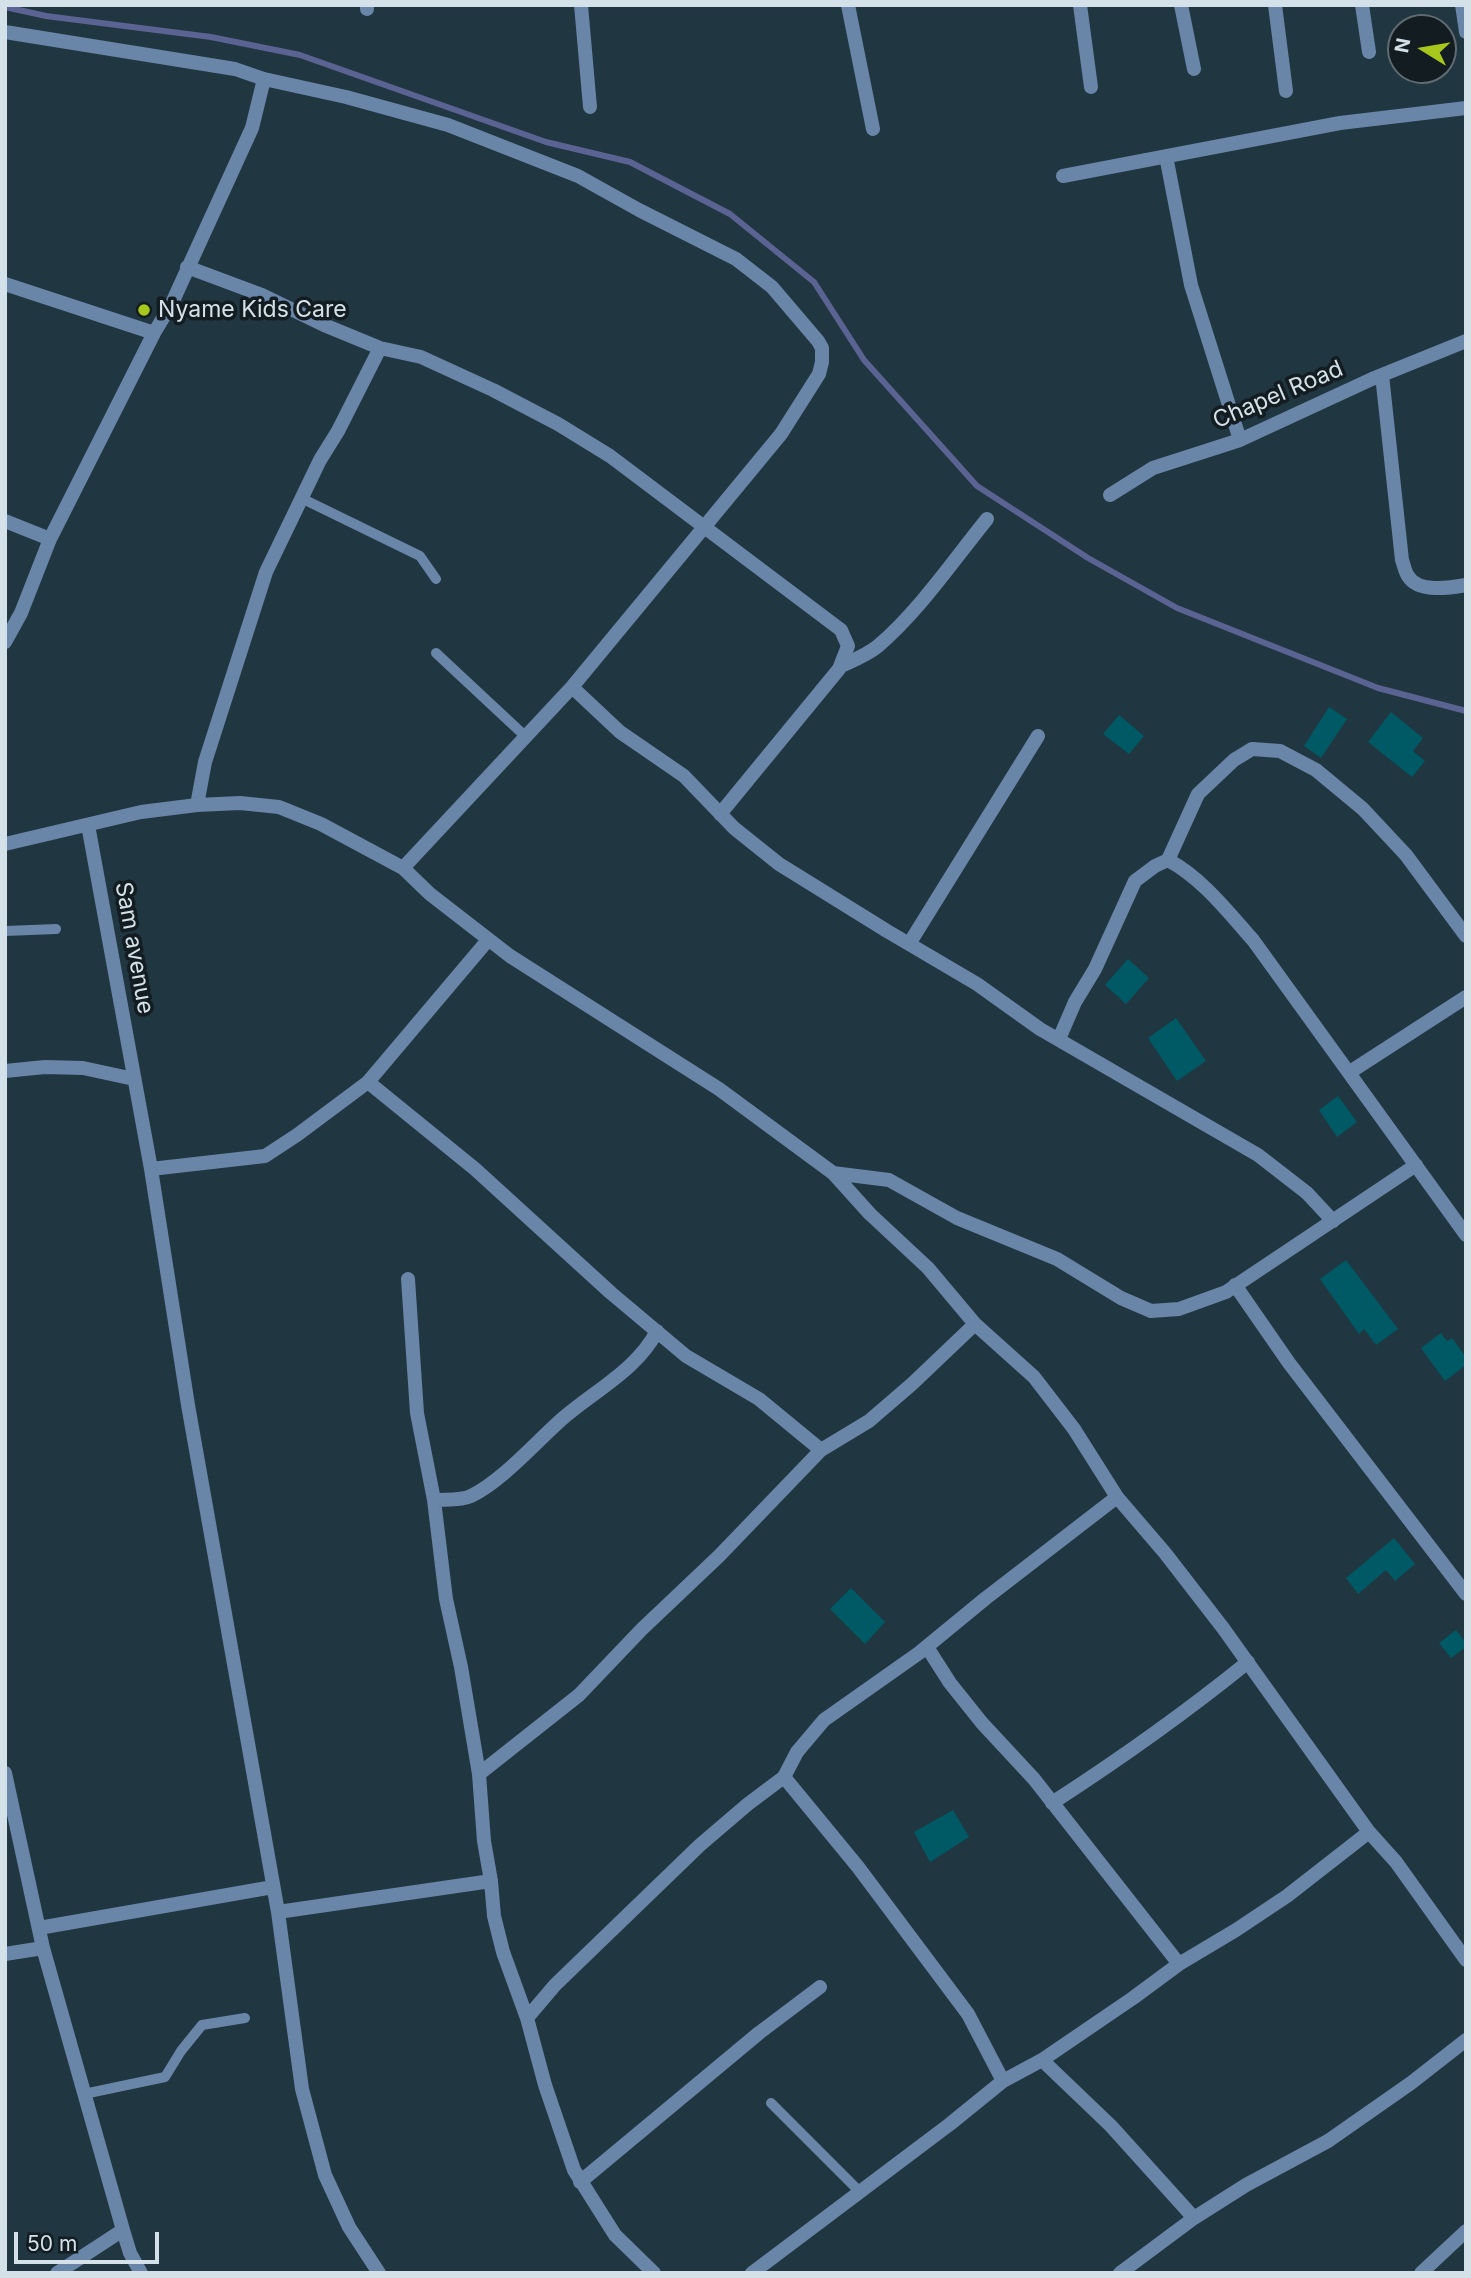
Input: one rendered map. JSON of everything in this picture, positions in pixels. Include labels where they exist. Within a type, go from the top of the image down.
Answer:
[{"type":"street","points":[[581,5],[590,107]]},
{"type":"street","points":[[848,5],[873,129]]},
{"type":"street","points":[[1080,5],[1091,87]]},
{"type":"street","points":[[1181,5],[1194,69]]},
{"type":"street","points":[[1275,5],[1286,91]]},
{"type":"street","points":[[1362,5],[1369,52]]},
{"type":"street","points":[[1462,5],[1466,32]]},
{"type":"street","points":[[5,32],[235,69],[264,79],[346,97],[448,125],[578,176],[639,211],[736,259],[772,287],[822,348],[819,374],[781,434],[572,687],[403,868]]},
{"type":"street","points":[[5,642],[21,613],[50,539],[154,333],[172,303],[251,128],[264,79]]},
{"type":"street","points":[[1063,176],[1340,123],[1466,108]]},
{"type":"street","points":[[1166,156],[1191,285],[1240,440]]},
{"type":"street","points":[[187,267],[262,295],[380,348],[421,357],[493,390],[558,425],[610,456],[841,630],[848,646],[841,666],[720,814]]},
{"type":"street","points":[[5,284],[154,333]]},
{"type":"street","name":"Chapel Road","points":[[1110,495],[1153,468],[1240,440],[1382,375],[1466,341]]},
{"type":"street","points":[[197,805],[205,762],[266,572],[320,460],[338,431],[380,348]]},
{"type":"street","points":[[1382,375],[1402,560],[1409,579],[1424,587],[1466,584]]},
{"type":"street","points":[[841,666],[863,657],[878,646],[923,598],[987,519]]},
{"type":"street","points":[[5,520],[50,539]]},
{"type":"street","points":[[572,687],[620,732],[684,776],[734,828],[779,864],[978,984],[1059,1040],[1258,1155],[1307,1193],[1333,1221]]},
{"type":"street","points":[[909,944],[1038,736]]},
{"type":"street","points":[[1059,1040],[1135,881],[1168,860],[1198,794],[1234,760],[1252,749],[1280,751],[1316,770],[1363,809],[1406,855],[1466,936]]},
{"type":"street","points":[[5,844],[141,812],[240,803],[279,807],[321,824],[403,868],[430,894],[488,940],[590,1009],[719,1089],[833,1172],[870,1214],[928,1268],[975,1324],[1034,1377],[1074,1429],[1117,1497],[1165,1553],[1248,1662],[1369,1832],[1396,1862],[1466,1961]]},
{"type":"street","name":"Sam avenue","points":[[88,825],[152,1169],[188,1405],[274,1887],[302,2090],[325,2175],[349,2227],[379,2273]]},
{"type":"street","points":[[1168,860],[1179,866],[1222,904],[1253,940],[1466,1235]]},
{"type":"street","points":[[152,1169],[265,1156],[368,1082],[488,940]]},
{"type":"street","points":[[1350,1072],[1466,996]]},
{"type":"street","points":[[5,1071],[45,1067],[83,1068],[134,1079]]},
{"type":"street","points":[[368,1082],[475,1169],[551,1241],[686,1356],[759,1399],[821,1450]]},
{"type":"street","points":[[833,1172],[889,1180],[957,1218],[1057,1259],[1121,1298],[1151,1311],[1179,1309],[1226,1292],[1416,1165]]},
{"type":"street","points":[[408,1279],[417,1413],[434,1500],[446,1599],[461,1667],[479,1774],[494,1916],[503,1952],[527,2018],[545,2085],[580,2182],[615,2235],[654,2273]]},
{"type":"street","points":[[1236,1285],[1297,1374],[1466,1594]]},
{"type":"street","points":[[479,1774],[579,1695],[821,1450],[869,1421],[975,1324]]},
{"type":"street","points":[[434,1500],[468,1498],[489,1485],[566,1416],[618,1377],[649,1347],[657,1331]]},
{"type":"street","points":[[527,2018],[555,1985],[700,1845],[784,1777],[797,1752],[824,1720],[927,1647],[997,1589],[1117,1497]]},
{"type":"street","points":[[927,1647],[982,1723],[1034,1779],[1179,1964]]},
{"type":"street","points":[[1052,1803],[1121,1759],[1248,1662]]},
{"type":"street","points":[[5,1773],[43,1948],[123,2230],[130,2253],[141,2273]]},
{"type":"street","points":[[784,1777],[858,1867],[968,2014],[1003,2081]]},
{"type":"street","points":[[752,2273],[1003,2081],[1042,2060],[1179,1964],[1287,1896],[1369,1832]]},
{"type":"street","points":[[278,1912],[491,1881]]},
{"type":"street","points":[[38,1928],[274,1887]]},
{"type":"street","points":[[5,1954],[43,1948]]},
{"type":"street","points":[[580,2182],[759,2033],[820,1987]]},
{"type":"street","points":[[1120,2273],[1194,2218],[1246,2185],[1328,2141],[1412,2083],[1466,2040]]},
{"type":"street","points":[[1042,2060],[1111,2126],[1194,2218]]},
{"type":"street","points":[[57,2273],[123,2230]]},
{"type":"street","points":[[1421,2273],[1466,2231]]},
{"type":"lane","points":[[301,498],[420,556],[436,579]]},
{"type":"lane","points":[[436,653],[525,736]]},
{"type":"lane","points":[[5,931],[56,929]]},
{"type":"lane","points":[[84,2094],[165,2077],[202,2025],[245,2018]]},
{"type":"lane","points":[[771,2104],[859,2191]]},
{"type":"building","points":[[1329,707],[1347,719],[1321,758],[1304,746]]},
{"type":"building","points":[[1391,712],[1423,738],[1413,751],[1425,761],[1412,777],[1368,742]]},
{"type":"building","points":[[1119,715],[1144,736],[1129,754],[1103,734]]},
{"type":"building","points":[[1128,959],[1149,978],[1126,1004],[1105,985]]},
{"type":"building","points":[[1176,1018],[1206,1061],[1177,1081],[1148,1038]]},
{"type":"building","points":[[1338,1096],[1357,1122],[1337,1137],[1319,1110]]},
{"type":"building","points":[[1346,1260],[1398,1329],[1376,1345],[1364,1329],[1359,1334],[1320,1279]]},
{"type":"building","points":[[1441,1333],[1447,1341],[1452,1338],[1466,1357],[1466,1365],[1445,1381],[1421,1348]]},
{"type":"building","points":[[1394,1538],[1415,1564],[1395,1581],[1386,1570],[1358,1594],[1346,1578]]},
{"type":"building","points":[[851,1588],[885,1622],[865,1644],[830,1609]]},
{"type":"building","points":[[1456,1630],[1466,1647],[1451,1658],[1439,1643]]},
{"type":"building","points":[[953,1810],[969,1837],[930,1862],[914,1832]]},
{"type":"waterway","points":[[5,7],[46,16],[211,37],[300,55],[546,142],[630,162],[730,214],[814,282],[864,360],[977,486],[1088,558],[1177,608],[1378,688],[1466,711]]},
{"type":"place","name":"Nyame Kids Care","points":[[144,310]]}]
